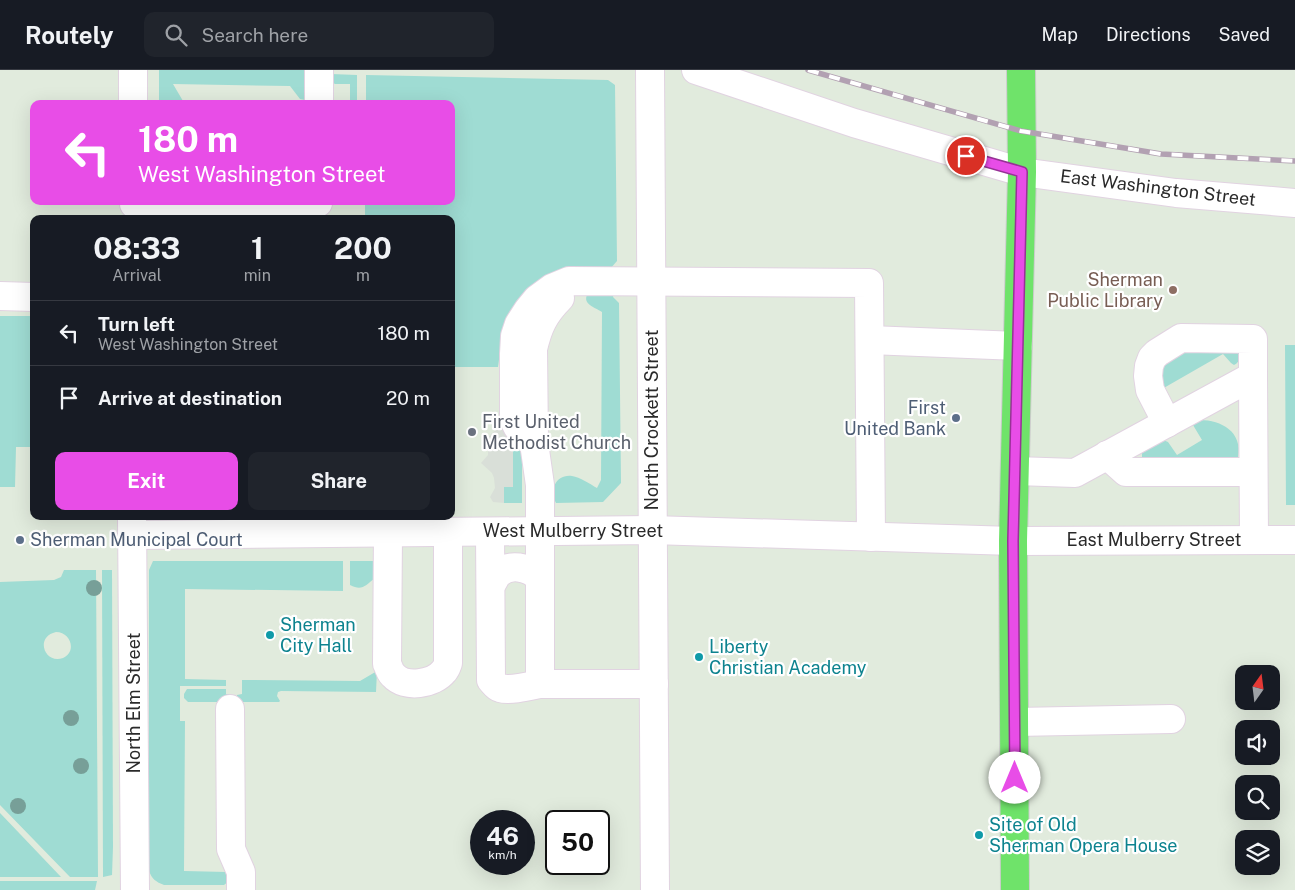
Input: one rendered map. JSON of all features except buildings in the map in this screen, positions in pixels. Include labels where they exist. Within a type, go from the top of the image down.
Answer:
[{"type":"main road","points":[[1015,890],[1013,541],[1022,172],[1021,70]]},
{"type":"street","points":[[132,70],[133,100]]},
{"type":"street","points":[[319,70],[319,100]]},
{"type":"street","name":"North Crockett Street","points":[[650,70],[655,890]]},
{"type":"street","name":"East Washington Street","points":[[696,70],[854,123],[1022,172],[1176,193],[1295,203]]},
{"type":"street","points":[[134,208],[244,205]]},
{"type":"street","points":[[540,684],[540,484],[534,443],[515,424],[514,354],[515,336],[519,324],[537,299],[552,288],[569,281],[870,283],[871,537]]},
{"type":"street","points":[[0,296],[30,297]]},
{"type":"street","points":[[1167,423],[1150,390],[1148,376],[1152,358],[1157,353],[1181,338],[1253,339],[1254,540]]},
{"type":"street","points":[[870,340],[1018,346]]},
{"type":"street","points":[[1015,471],[1074,473],[1253,376]]},
{"type":"street","points":[[1107,455],[1126,472],[1253,472]]},
{"type":"street","name":"West Mulberry Street","points":[[132,526],[388,533],[652,530],[1013,541]]},
{"type":"street","name":"North Elm Street","points":[[132,526],[135,890]]},
{"type":"street","points":[[388,533],[387,664],[392,675],[402,682],[414,684],[435,678],[444,671],[448,664],[448,532]]},
{"type":"street","points":[[490,532],[491,680],[495,685],[500,688],[522,688],[540,684],[654,684]]},
{"type":"street","name":"East Mulberry Street","points":[[1013,541],[1295,540]]},
{"type":"street","points":[[491,586],[496,576],[510,568],[518,567],[528,570],[540,578]]},
{"type":"street","points":[[230,709],[231,849],[241,872],[241,890]]},
{"type":"street","points":[[1014,722],[1171,719]]},
{"type":"shaded area","points":[[159,70],[305,70],[305,100],[300,99],[290,86],[173,84],[182,100],[159,100]]},
{"type":"shaded area","points":[[331,74],[357,75],[357,100],[350,100],[350,84],[335,84],[332,82]]},
{"type":"shaded area","points":[[366,75],[608,80],[615,85],[617,261],[610,269],[502,337],[498,367],[455,367],[455,215],[365,215],[365,205],[455,205],[455,100],[366,100]]},
{"type":"shaded area","points":[[614,292],[613,297],[619,303],[621,483],[603,502],[556,503],[553,493],[558,480],[566,476],[572,476],[597,488],[601,480],[602,312],[590,305],[586,298],[587,295]]},
{"type":"shaded area","points":[[0,316],[30,316],[30,447],[16,447],[15,487],[0,487]]},
{"type":"shaded area","points":[[1183,344],[1240,348],[1240,358],[1234,365],[1223,354],[1162,389],[1155,371]]},
{"type":"shaded area","points":[[1285,345],[1295,345],[1295,505],[1286,505]]},
{"type":"shaded area","points":[[1197,420],[1214,422],[1228,428],[1237,440],[1239,448],[1238,457],[1235,459],[1142,457],[1142,453],[1163,440],[1168,442],[1177,455],[1202,440],[1193,425]]},
{"type":"shaded area","points":[[498,428],[504,428],[527,450],[513,450],[513,487],[504,487],[504,503],[493,502],[490,497],[495,488],[494,478],[492,473],[481,463],[488,455],[488,437]]},
{"type":"shaded area","points":[[513,450],[519,450],[522,454],[522,503],[504,503],[504,487],[513,487]]},
{"type":"shaded area","points":[[153,561],[343,561],[343,591],[185,589],[185,679],[226,680],[226,686],[180,686],[180,721],[185,721],[184,871],[227,872],[229,881],[224,885],[164,885],[155,880],[149,871],[149,570]]},
{"type":"shaded area","points":[[350,561],[377,561],[375,578],[361,588],[350,585]]},
{"type":"shaded area","points":[[64,570],[96,570],[98,877],[70,877],[0,805],[0,582],[54,580],[61,577]],"holes":[[[56,632],[61,633],[68,639],[71,647],[70,651],[63,658],[51,658],[44,650],[45,639]]]},
{"type":"shaded area","points":[[102,570],[112,570],[113,847],[112,875],[103,877]]},
{"type":"shaded area","points":[[377,671],[376,692],[281,691],[278,692],[277,696],[279,702],[237,702],[237,695],[242,694],[242,680],[360,681]]},
{"type":"shaded area","points":[[187,689],[226,689],[226,694],[230,694],[230,702],[188,702],[184,698]]},
{"type":"shaded area","points":[[0,813],[61,877],[0,877]]},
{"type":"shaded area","points":[[0,881],[97,881],[95,890],[0,890]]},
{"type":"railway","points":[[808,70],[1021,131],[1161,154],[1295,161]]},
{"type":"place","name":"Sherman Public Library","points":[[1173,290]]},
{"type":"place","name":"First United Bank","points":[[956,418]]},
{"type":"place","name":"First United Methodist Church","points":[[472,432]]},
{"type":"place","name":"Sherman Municipal Court","points":[[20,540]]},
{"type":"place","name":"Sherman City Hall","points":[[270,635]]},
{"type":"place","name":"Liberty Christian Academy","points":[[699,657]]},
{"type":"place","name":"Site of Old Sherman Opera House","points":[[979,835]]},
{"type":"route","points":[[966,156],[1022,172],[1013,541],[1015,778]]}]
